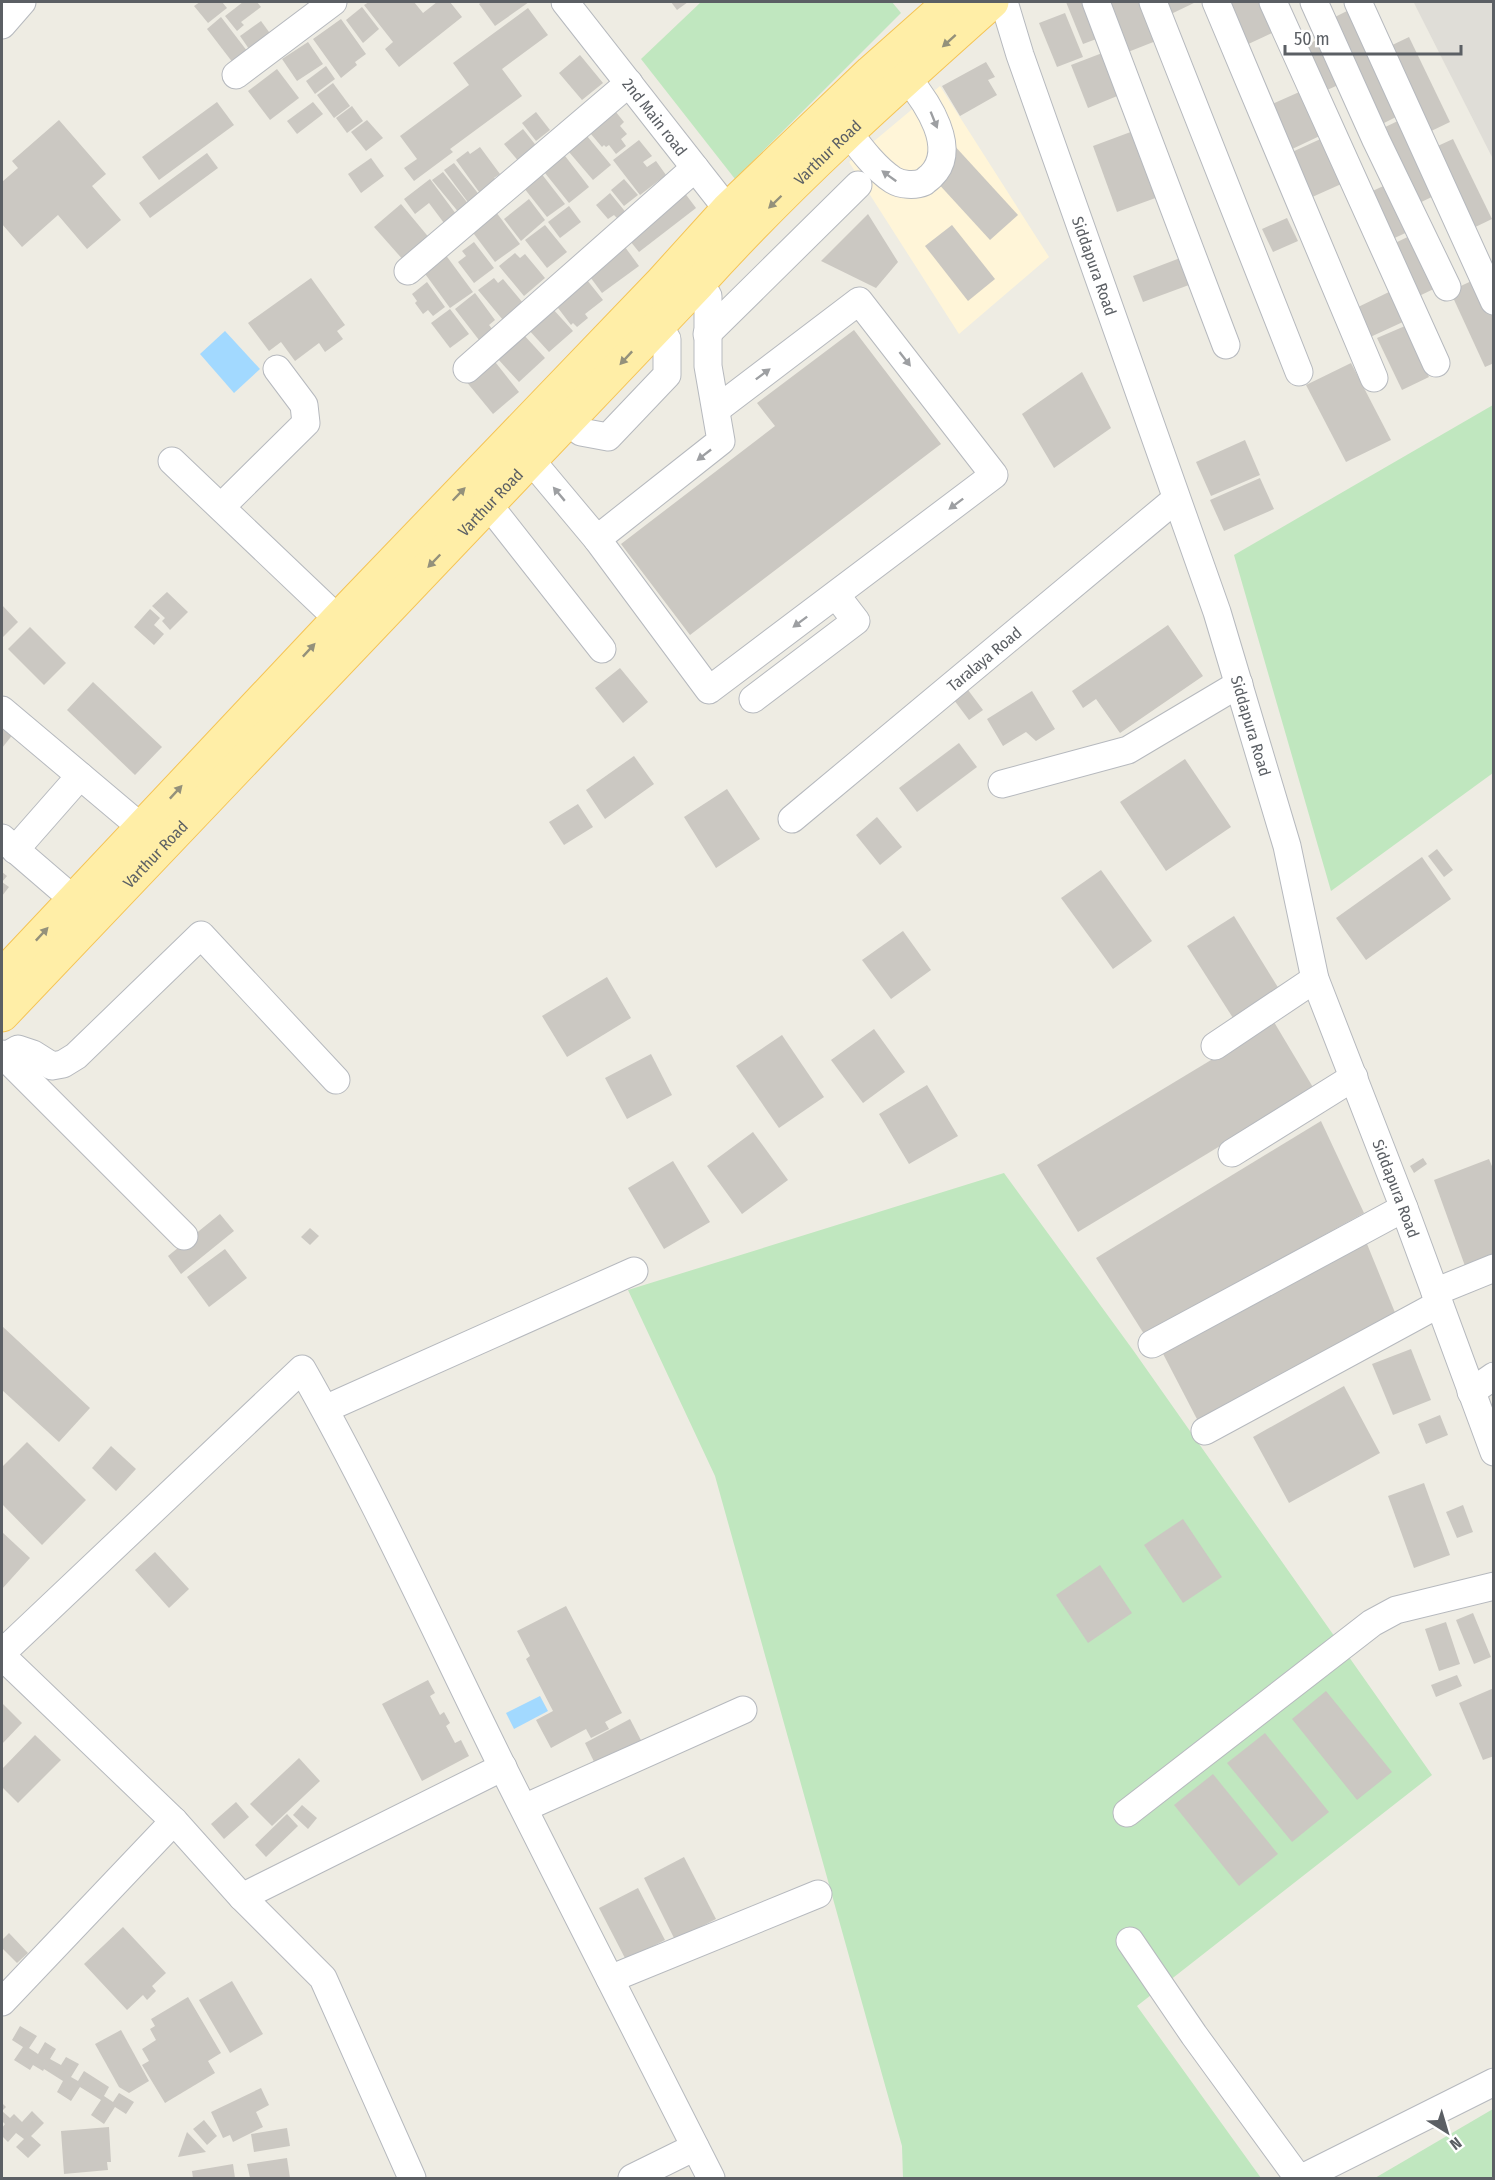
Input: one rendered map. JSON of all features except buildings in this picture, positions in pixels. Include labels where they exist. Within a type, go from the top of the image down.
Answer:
[{"type":"main road","name":"Varthur Road","points":[[2,1015],[699,283],[736,221],[871,72],[950,2]]},
{"type":"main road","name":"Varthur Road","points":[[2,976],[338,619],[660,284],[848,132],[992,2]]},
{"type":"street","points":[[3,22],[22,2]]},
{"type":"street","points":[[236,75],[333,2]]},
{"type":"street","name":"2nd Main road","points":[[565,2],[736,221]]},
{"type":"street","name":"Siddapura Road","points":[[1004,2],[1020,55],[1217,612],[1287,846],[1315,979],[1404,1208],[1494,1452]]},
{"type":"street","points":[[1096,2],[1226,345]]},
{"type":"street","points":[[1153,2],[1299,372]]},
{"type":"street","points":[[1216,2],[1374,378]]},
{"type":"street","points":[[1273,2],[1436,363]]},
{"type":"street","points":[[1314,2],[1376,140],[1447,287]]},
{"type":"street","points":[[1358,2],[1494,301]]},
{"type":"street","points":[[848,132],[878,168],[894,181],[910,185],[925,182],[939,168],[943,156],[942,140],[931,112],[908,78]]},
{"type":"street","points":[[408,271],[629,82]]},
{"type":"street","points":[[467,369],[695,168]]},
{"type":"street","points":[[707,334],[858,185]]},
{"type":"street","points":[[597,539],[721,441],[708,366],[708,296],[699,283]]},
{"type":"street","points":[[530,459],[597,539],[709,690],[994,475],[859,301],[717,409]]},
{"type":"street","points":[[221,507],[306,423],[304,405],[277,369]]},
{"type":"street","points":[[172,461],[338,619]]},
{"type":"street","name":"Taralaya Road","points":[[792,819],[1176,499]]},
{"type":"street","points":[[488,504],[602,649]]},
{"type":"street","points":[[753,699],[856,621],[836,595]]},
{"type":"street","points":[[1002,784],[1128,750],[1239,684]]},
{"type":"street","points":[[2,710],[142,828]]},
{"type":"street","points":[[74,900],[8,844],[80,776]]},
{"type":"street","points":[[184,1236],[3,1056],[18,1049],[33,1053],[52,1066],[63,1064],[76,1056],[201,935],[336,1080]]},
{"type":"street","points":[[1215,1046],[1315,979]]},
{"type":"street","points":[[1232,1153],[1354,1077]]},
{"type":"street","points":[[1152,1344],[1404,1208]]},
{"type":"street","points":[[1293,1402],[1494,1268]]},
{"type":"street","points":[[325,1409],[634,1271]]},
{"type":"street","points":[[1206,1431],[1440,1305]]},
{"type":"street","points":[[412,2178],[323,1978],[242,1897],[174,1821],[2,1654],[302,1370],[325,1409],[438,1632],[503,1767],[711,2178]]},
{"type":"street","points":[[1471,1392],[1494,1376]]},
{"type":"street","points":[[1127,1813],[1372,1623],[1396,1610],[1494,1586]]},
{"type":"street","points":[[524,1808],[743,1710]]},
{"type":"street","points":[[242,1897],[503,1767]]},
{"type":"street","points":[[2,2002],[174,1821]]},
{"type":"street","points":[[610,1979],[818,1894]]},
{"type":"street","points":[[1130,1941],[1198,2040],[1296,2175],[1303,2177],[1308,2175],[1494,2082]]},
{"type":"street","points":[[632,2178],[695,2147]]},
{"type":"shaded area","points":[[1493,2],[1493,159],[1414,3]]},
{"type":"shaded area","points":[[940,86],[1049,257],[959,334],[849,162]]},
{"type":"green space","points":[[701,2],[892,2],[901,13],[735,179],[641,59]]},
{"type":"green space","points":[[1493,405],[1493,773],[1331,891],[1234,555]]},
{"type":"green space","points":[[1004,1173],[1133,1350],[1432,1775],[1137,2006],[1261,2178],[903,2178],[902,2146],[715,1476],[628,1290]]},
{"type":"green space","points":[[1493,2109],[1493,2178],[1375,2178]]},
{"type":"water","points":[[225,331],[260,369],[234,393],[200,354]]},
{"type":"water","points":[[540,1696],[548,1711],[514,1729],[506,1713]]}]
